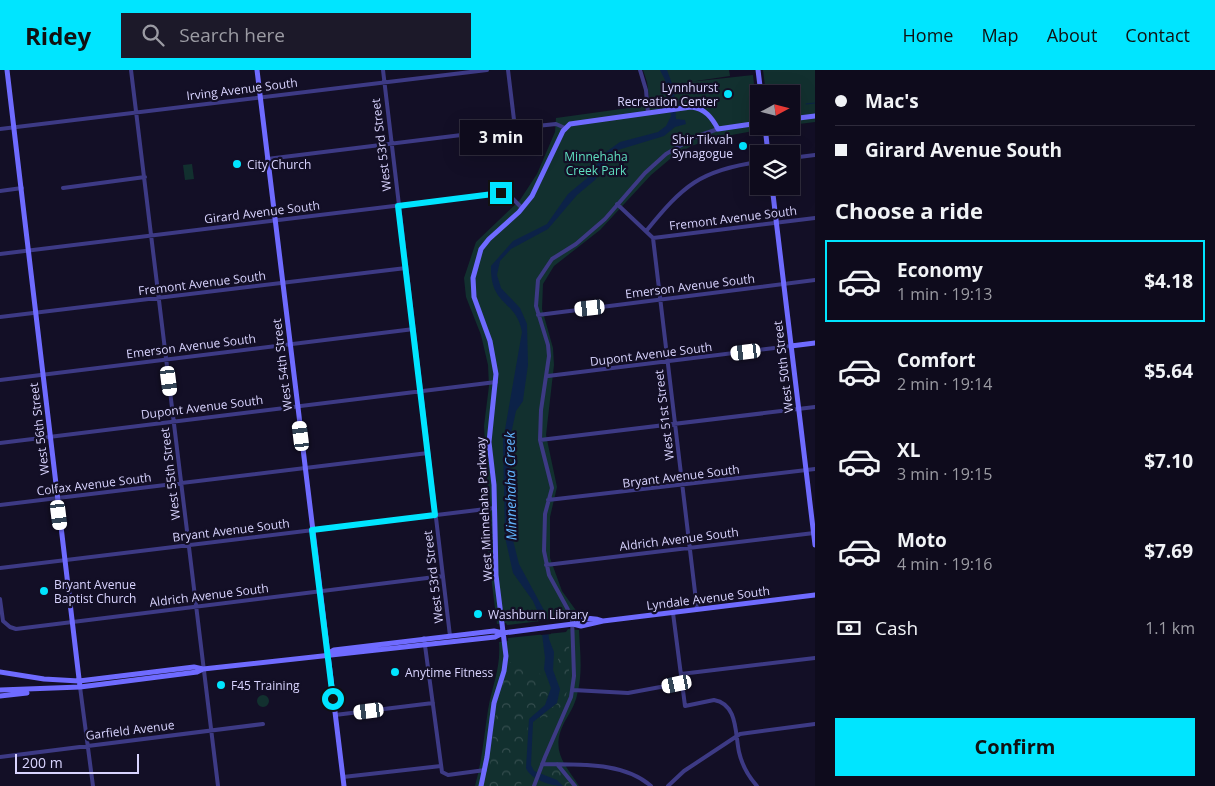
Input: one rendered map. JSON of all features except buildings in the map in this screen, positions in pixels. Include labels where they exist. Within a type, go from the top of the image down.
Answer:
[{"type":"street","name":"West 56th Street","points":[[7,70],[64,560],[93,786]]},
{"type":"street","name":"West 55th Street","points":[[131,70],[218,786]]},
{"type":"street","name":"West 54th Street","points":[[257,70],[344,786]]},
{"type":"street","name":"West 53rd Street","points":[[383,70],[450,636]]},
{"type":"street","name":"Irving Avenue South","points":[[0,129],[487,70]]},
{"type":"street","points":[[508,70],[515,128]]},
{"type":"street","points":[[640,70],[646,90],[648,113]]},
{"type":"street","points":[[758,70],[760,85]]},
{"type":"street","points":[[267,159],[515,128],[556,124],[565,128],[578,122],[682,108],[701,109],[710,116],[718,129]]},
{"type":"street","points":[[800,118],[815,116]]},
{"type":"street","points":[[534,786],[573,690],[573,624],[571,614],[555,590],[546,565],[543,538],[552,480],[540,440],[542,410],[548,376],[548,345],[538,315],[536,289],[546,265],[591,232],[666,154],[695,137],[718,129],[750,124]]},
{"type":"street","name":"West Minnehaha Parkway","points":[[481,786],[494,704],[505,667],[496,566],[490,437],[496,382],[493,352],[474,297],[474,271],[481,249],[522,208],[540,182],[565,128]]},
{"type":"street","points":[[800,157],[815,155]]},
{"type":"street","points":[[646,230],[669,203],[700,178],[726,167],[750,163]]},
{"type":"street","points":[[63,188],[145,177]]},
{"type":"street","points":[[0,191],[22,188]]},
{"type":"street","name":"Girard Avenue South","points":[[0,254],[501,193],[511,197],[522,208]]},
{"type":"street","name":"West 50th Street","points":[[773,195],[815,545]]},
{"type":"street","points":[[617,204],[653,238]]},
{"type":"street","name":"Fremont Avenue South","points":[[653,238],[815,218]]},
{"type":"street","name":"West 51st Street","points":[[653,238],[697,609]]},
{"type":"street","name":"Fremont Avenue South","points":[[0,317],[406,268]]},
{"type":"street","name":"Emerson Avenue South","points":[[538,315],[815,280]]},
{"type":"street","name":"Emerson Avenue South","points":[[0,380],[414,329]]},
{"type":"street","name":"Dupont Avenue South","points":[[548,376],[815,343]]},
{"type":"street","name":"Dupont Avenue South","points":[[0,443],[174,420],[496,382]]},
{"type":"street","points":[[540,440],[815,407]]},
{"type":"street","name":"Colfax Avenue South","points":[[0,505],[428,453]]},
{"type":"street","name":"Bryant Avenue South","points":[[548,500],[682,486],[815,469]]},
{"type":"street","name":"Bryant Avenue South","points":[[0,568],[494,508]]},
{"type":"street","name":"Aldrich Avenue South","points":[[546,565],[814,533]]},
{"type":"street","name":"Aldrich Avenue South","points":[[0,599],[2,621],[13,629],[443,576]]},
{"type":"street","name":"Lyndale Avenue South","points":[[327,654],[334,650],[424,638],[535,629],[573,624],[580,620],[595,618],[603,621],[815,595]]},
{"type":"street","points":[[673,613],[685,706],[708,700],[718,700],[732,714],[742,762],[757,786]]},
{"type":"street","name":"Lyndale Avenue South","points":[[79,684],[196,666],[203,668],[327,654],[335,656],[496,636],[503,632]]},
{"type":"street","name":"West 53rd Street","points":[[424,638],[441,766]]},
{"type":"street","points":[[680,674],[815,658]]},
{"type":"street","points":[[0,672],[79,684]]},
{"type":"street","points":[[573,690],[628,693],[682,683]]},
{"type":"street","points":[[0,696],[79,684]]},
{"type":"street","points":[[0,690],[47,689]]},
{"type":"street","points":[[335,715],[433,703]]},
{"type":"street","name":"Garfield Avenue","points":[[0,757],[263,724]]},
{"type":"street","points":[[668,786],[684,771],[737,736],[815,724]]},
{"type":"street","points":[[542,764],[607,767],[635,776],[651,786]]},
{"type":"street","points":[[558,764],[575,786]]},
{"type":"street","points":[[343,777],[441,766],[442,772],[446,775],[484,770]]},
{"type":"green space","name":"Minnehaha Creek Park","points":[[643,70],[729,70],[730,76],[689,82],[753,75],[754,85],[750,85],[750,132],[715,138],[691,146],[670,159],[651,175],[600,230],[554,266],[543,284],[542,309],[553,348],[554,365],[546,435],[557,487],[550,517],[550,558],[562,591],[580,616],[507,625],[506,623],[497,624],[488,552],[489,511],[484,426],[489,386],[488,365],[481,335],[466,297],[464,278],[476,242],[520,200],[537,174],[555,132],[556,118],[650,105],[647,82]]},
{"type":"green space","points":[[763,70],[815,70],[815,122],[800,124],[800,85],[765,85]]},
{"type":"green space","points":[[192,164],[194,179],[185,180],[183,165]]},
{"type":"green space","points":[[568,629],[579,630],[580,679],[575,702],[564,723],[558,742],[564,764],[579,786],[475,786],[497,669],[499,642],[508,641],[508,638],[566,632]]},
{"type":"green space","points":[[564,634],[568,634],[569,638],[569,676],[562,678],[558,656]]},
{"type":"green space","points":[[512,661],[536,671],[545,679],[550,690],[541,708],[529,716],[521,786],[488,786],[494,723],[507,665]]},
{"type":"green space","points":[[561,686],[567,691],[562,705],[553,715],[542,719],[540,717],[559,702]]},
{"type":"green space","points":[[263,695],[269,701],[263,707],[257,701]]},
{"type":"green space","points":[[547,767],[557,768],[572,786],[564,786],[559,780],[545,774],[544,769]]},
{"type":"water","name":"Minnehaha Creek","points":[[660,70],[667,70],[674,89],[676,119],[685,120],[686,124],[675,127],[664,136],[618,150],[608,159],[595,180],[577,195],[548,229],[511,249],[500,261],[497,275],[501,288],[520,308],[527,324],[528,365],[523,401],[516,411],[509,443],[511,532],[519,564],[546,614],[549,639],[554,652],[553,670],[560,689],[557,703],[533,722],[531,765],[534,771],[557,780],[563,786],[558,786],[537,779],[526,768],[529,719],[545,705],[551,688],[544,669],[545,658],[540,617],[533,601],[513,573],[505,537],[503,441],[522,332],[519,321],[495,289],[491,266],[513,241],[547,224],[568,194],[592,174],[602,155],[620,142],[658,132],[666,126],[671,116],[665,80]]},
{"type":"pier","points":[[549,619],[551,634],[541,635],[539,621]]},
{"type":"waterway","points":[[806,104],[815,103]]},
{"type":"place","name":"Lynnhurst Recreation Center","points":[[728,94]]},
{"type":"place","name":"Shir Tikvah Synagogue","points":[[743,146]]},
{"type":"place","name":"City Church","points":[[237,164]]},
{"type":"place","name":"Bryant Avenue Baptist Church","points":[[44,591]]},
{"type":"place","name":"Washburn Library","points":[[478,614]]},
{"type":"place","name":"Anytime Fitness","points":[[395,672]]},
{"type":"place","name":"F45 Training","points":[[221,685]]},
{"type":"route","points":[[333,699],[312,530],[435,515],[398,206],[501,193]]}]
